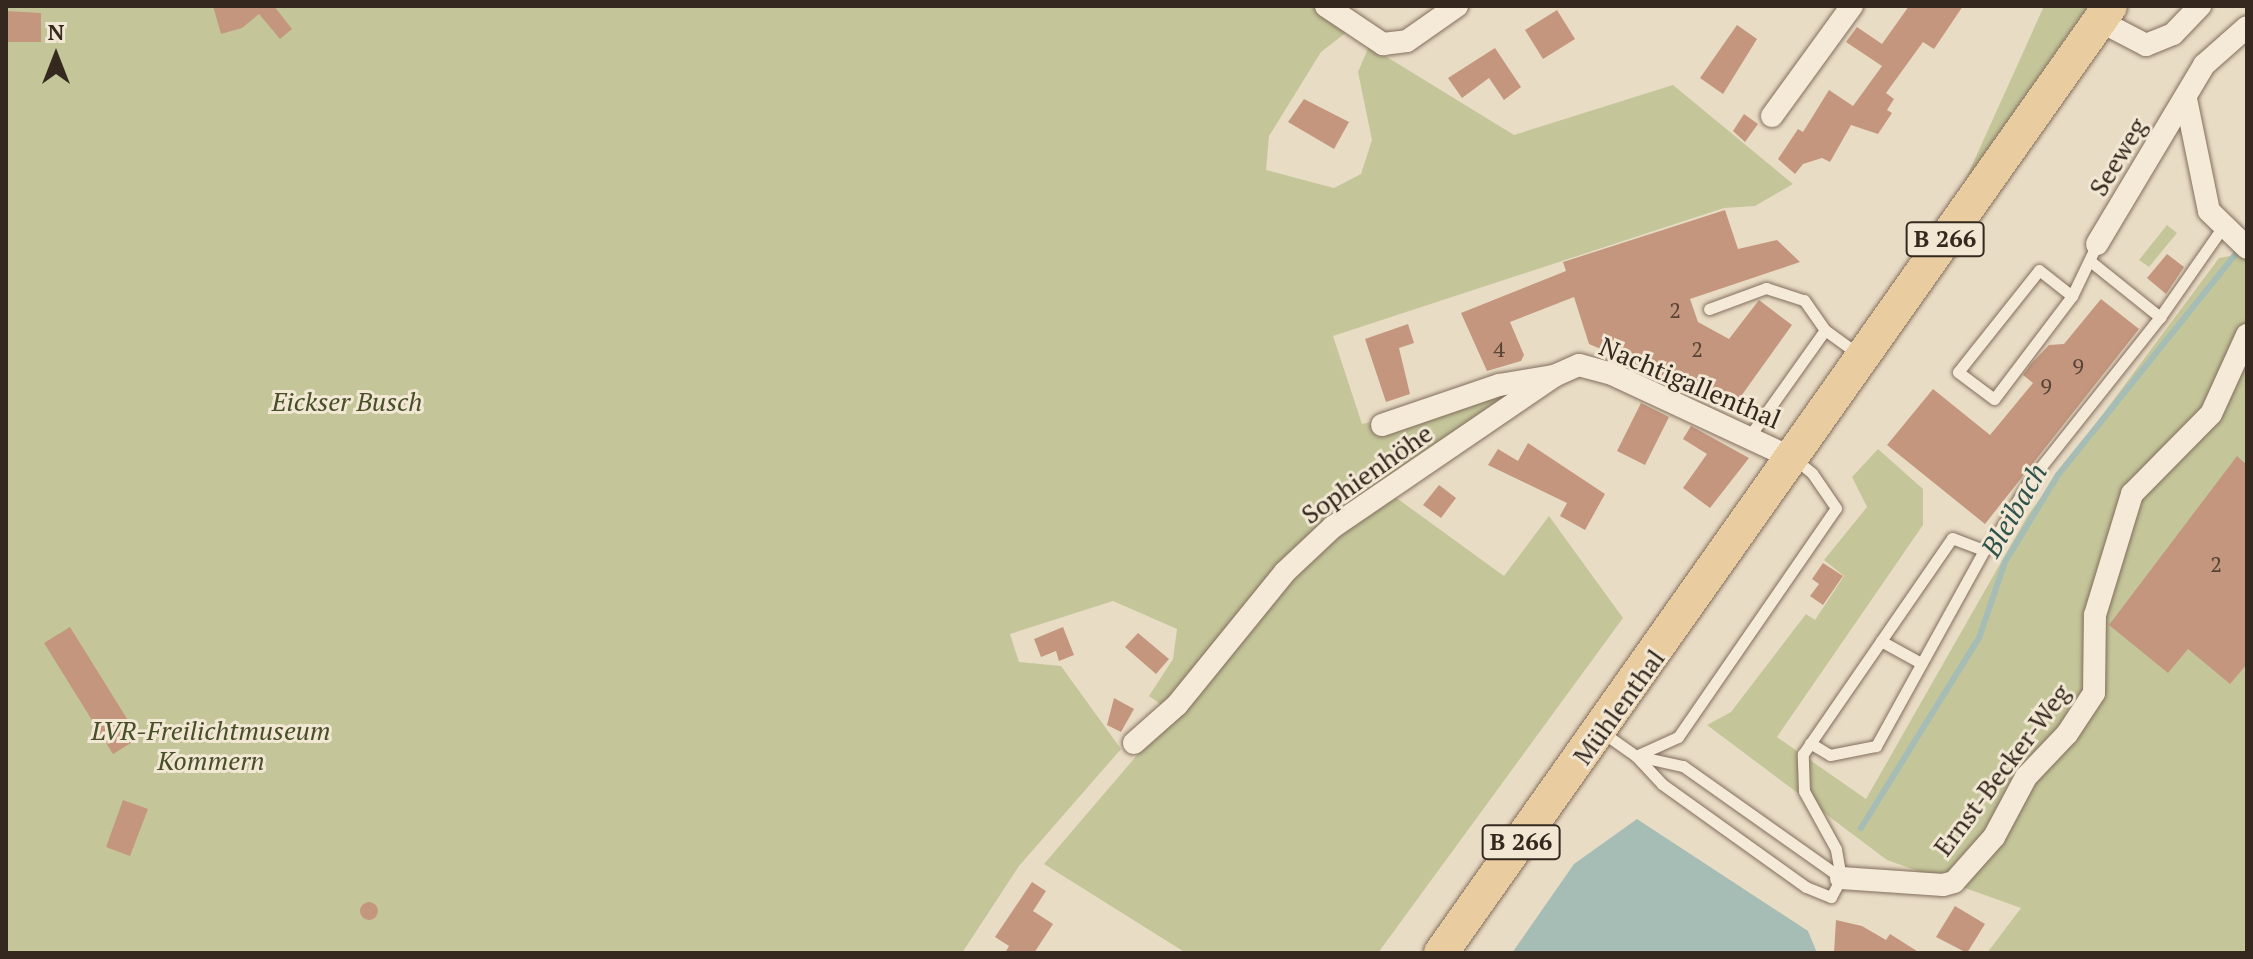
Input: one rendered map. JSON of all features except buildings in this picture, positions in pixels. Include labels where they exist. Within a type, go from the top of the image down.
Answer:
[{"type":"main road","name":"B 266","points":[[1792,458],[2105,14]]},
{"type":"main road","name":"Mühlenthal","points":[[1441,953],[1602,731],[1792,458]]},
{"type":"street","points":[[1326,6],[1383,44],[1407,41],[1457,6]]},
{"type":"street","points":[[1772,116],[1852,6]]},
{"type":"street","points":[[2105,14],[2146,45],[2173,34],[2200,6]]},
{"type":"street","name":"Seeweg","points":[[2094,253],[2204,65],[2247,27]]},
{"type":"street","name":"Seeweg","points":[[2186,99],[2209,211],[2236,239]]},
{"type":"street","name":"Ernst-Becker-Weg","points":[[1841,878],[1943,885],[1954,882],[1994,837],[2026,777],[2067,734],[2094,693],[2095,615],[2108,562],[2132,494],[2211,414],[2247,335]]},
{"type":"street","name":"Nachtigallenthal","points":[[1382,425],[1499,385],[1554,376],[1579,365],[1612,374],[1792,458]]},
{"type":"street","name":"Sophienhöhe","points":[[1134,743],[1177,705],[1285,572],[1333,527],[1554,376]]},
{"type":"lane","points":[[1810,743],[1830,755],[1876,746],[1984,550],[2028,483],[2160,317],[2236,239]]},
{"type":"lane","points":[[2072,296],[2039,270],[1958,372],[1994,399],[2072,296],[2094,253],[2160,317]]},
{"type":"lane","points":[[1709,309],[1766,288],[1804,300],[1825,330],[1862,357]]},
{"type":"lane","points":[[1749,437],[1825,330]]},
{"type":"lane","points":[[1636,756],[1678,737],[1836,508],[1812,473],[1792,458]]},
{"type":"lane","points":[[1841,878],[1836,849],[1804,791],[1800,768],[1810,743],[1952,538],[1984,550]]},
{"type":"lane","points":[[1881,641],[1921,663]]},
{"type":"lane","points":[[1602,731],[1636,756],[1683,766],[1841,878]]},
{"type":"lane","name":"Ernst-Becker-Weg","points":[[1636,756],[1662,784],[1806,887],[1831,897],[1841,878]]},
{"type":"green space","name":"Eickser Busch","points":[[6,6],[1313,6],[1348,31],[1321,52],[1269,136],[1266,170],[1334,188],[1361,174],[1372,140],[1358,72],[1369,46],[1514,135],[1673,85],[1793,184],[1755,206],[1724,208],[1333,336],[1362,424],[1517,388],[1355,505],[1166,708],[1149,696],[1173,659],[1177,629],[1113,601],[1010,634],[1019,662],[1061,666],[1121,749],[1019,866],[962,953],[6,953]]},
{"type":"green space","points":[[2044,6],[2088,6],[1964,183]]},
{"type":"green space","points":[[2167,225],[2177,233],[2149,267],[2139,260]]},
{"type":"green space","points":[[2247,253],[2247,953],[1987,953],[2021,908],[1887,860],[1707,725],[1731,712],[1806,614],[1815,620],[1844,576],[1824,560],[1867,507],[1852,477],[1878,449],[1923,489],[1923,525],[1777,737],[1866,799],[2028,515],[2219,258]]},
{"type":"green space","points":[[1391,494],[1504,576],[1549,516],[1623,618],[1378,953],[1186,953],[1044,864],[1290,576],[1332,533]]},
{"type":"water","points":[[1637,819],[1808,931],[1817,953],[1512,953],[1574,864]]},
{"type":"waterway","name":"Bleibach","points":[[1861,828],[1979,638],[2005,562],[2058,475],[2240,249]]},
{"type":"park label","name":"LVR-Freilichtmuseum Kommern","points":[[211,746]]}]
